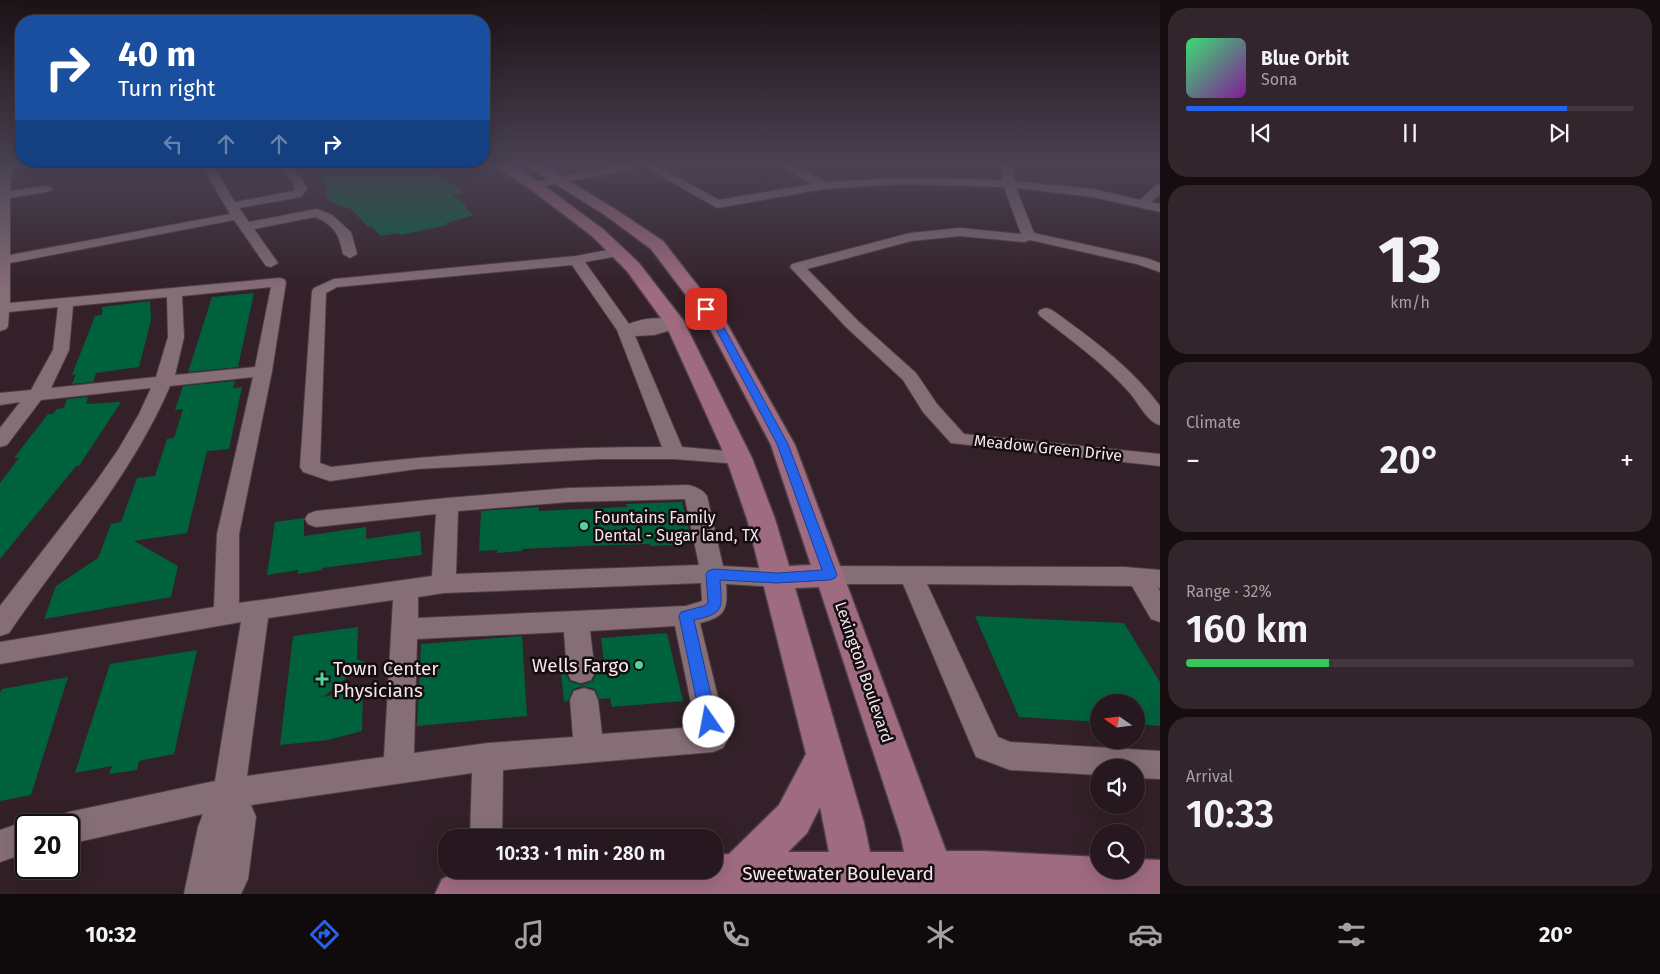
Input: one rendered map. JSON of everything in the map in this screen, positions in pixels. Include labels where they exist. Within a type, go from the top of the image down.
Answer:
[{"type":"main road","name":"Lexington Boulevard","points":[[570,208],[633,267],[672,325],[739,458],[762,519],[844,823],[856,883]]},
{"type":"main road","name":"Lexington Boulevard","points":[[603,208],[657,245],[716,322],[783,444],[921,837],[934,883]]},
{"type":"main road","points":[[672,325],[716,322]]},
{"type":"main road","points":[[777,578],[830,575]]},
{"type":"main road","points":[[738,874],[794,819],[825,756]]},
{"type":"main road","name":"Sweetwater Boulevard","points":[[475,884],[697,878],[738,874],[856,883],[934,883],[983,872],[1160,881]]},
{"type":"street","points":[[233,208],[271,263]]},
{"type":"street","points":[[238,216],[260,208]]},
{"type":"street","points":[[1018,208],[1028,236],[1140,260],[1160,268]]},
{"type":"street","points":[[2,261],[238,216],[316,213],[328,218],[346,235],[350,254]]},
{"type":"street","points":[[0,326],[2,308],[2,218]]},
{"type":"street","name":"Meadow Green Drive","points":[[1028,236],[1024,238],[960,232],[910,237],[797,267],[852,324],[910,377],[930,408],[958,439],[1160,460]]},
{"type":"street","points":[[618,252],[576,260],[334,283],[319,291],[310,467],[330,474],[417,463],[599,453],[674,453],[739,458]]},
{"type":"street","points":[[576,260],[628,330],[674,453]]},
{"type":"street","points":[[2,308],[279,282],[228,534],[226,615]]},
{"type":"street","points":[[0,626],[120,461],[142,426],[163,382],[176,335],[177,314],[174,292]]},
{"type":"street","points":[[0,441],[36,396],[61,350],[66,302]]},
{"type":"street","points":[[1046,313],[1094,347],[1145,396],[1160,419]]},
{"type":"street","points":[[628,330],[636,324],[657,322],[672,325]]},
{"type":"street","points":[[0,399],[262,371]]},
{"type":"street","points":[[316,519],[446,504],[569,494],[688,492],[696,496],[713,574],[715,604],[708,611],[686,616],[404,629]]},
{"type":"street","points":[[444,584],[446,504]]},
{"type":"street","points":[[0,653],[256,610],[444,584],[713,574],[777,578]]},
{"type":"street","points":[[830,575],[1150,578],[1160,612]]},
{"type":"street","points":[[911,575],[987,747],[1010,756],[1160,765]]},
{"type":"street","points":[[398,770],[406,590]]},
{"type":"street","points":[[201,894],[214,827],[229,793],[256,610]]},
{"type":"street","points":[[80,826],[229,793],[488,757],[712,739],[686,616]]},
{"type":"street","points":[[576,621],[581,672]]},
{"type":"street","points":[[584,700],[589,749]]},
{"type":"street","points":[[486,829],[488,757]]},
{"type":"street","points":[[223,894],[231,879],[240,817],[229,793]]},
{"type":"street","points":[[0,846],[15,841]]},
{"type":"building","points":[[347,208],[465,208],[474,215],[446,223],[448,225],[400,235],[398,233],[381,236],[371,226],[368,227],[351,209]]},
{"type":"building","points":[[254,293],[238,367],[188,372],[212,297]]},
{"type":"building","points":[[150,301],[151,320],[139,367],[96,373],[93,382],[72,384],[76,374],[72,375],[95,316],[102,315],[102,307]]},
{"type":"building","points":[[235,381],[233,388],[242,387],[229,449],[207,451],[187,533],[134,541],[178,566],[171,597],[44,619],[56,586],[98,558],[111,524],[121,522],[137,478],[155,476],[167,439],[174,438],[183,409],[175,410],[183,386]]},
{"type":"building","points":[[88,397],[86,404],[121,402],[79,466],[76,466],[0,559],[0,483],[19,458],[14,458],[48,414],[53,414],[57,409],[64,408],[67,399]]},
{"type":"building","name":"Fountains Family Dental - Sugar land, TX","points":[[682,502],[692,541],[674,542],[675,545],[584,546],[522,549],[522,551],[497,553],[497,550],[479,551],[481,511],[539,507],[539,511],[627,507],[626,504]]},
{"type":"building","points":[[304,518],[304,536],[366,527],[366,539],[420,531],[422,555],[322,568],[322,570],[298,574],[298,570],[267,575],[275,522]]},
{"type":"building","points":[[975,616],[1124,623],[1160,682],[1160,726],[1145,725],[1145,694],[1090,694],[1090,721],[1019,717]]},
{"type":"building","name":"Town Center Physicians","points":[[358,627],[357,659],[365,663],[323,697],[363,689],[362,731],[328,740],[280,745],[293,636]]},
{"type":"building","name":"Wells Fargo","points":[[667,633],[683,701],[612,707],[610,698],[599,699],[595,689],[583,686],[573,689],[568,701],[564,702],[561,674],[565,673],[570,682],[582,685],[593,681],[597,670],[605,670],[601,638]]},
{"type":"building","points":[[522,636],[527,716],[417,726],[421,644]]},
{"type":"building","points":[[197,650],[174,754],[139,761],[137,770],[109,774],[112,766],[75,773],[110,664]]},
{"type":"building","points":[[68,677],[31,795],[0,801],[0,693],[2,689]]},
{"type":"place","name":"Fountains Family Dental - Sugar land, TX","points":[[584,526]]},
{"type":"place","name":"Wells Fargo","points":[[639,665]]},
{"type":"place","name":"Town Center Physicians","points":[[322,679]]},
{"type":"route","points":[[706,309],[716,322],[783,444],[830,575],[777,578],[713,574],[716,592],[715,604],[708,611],[686,616],[709,722]]}]
